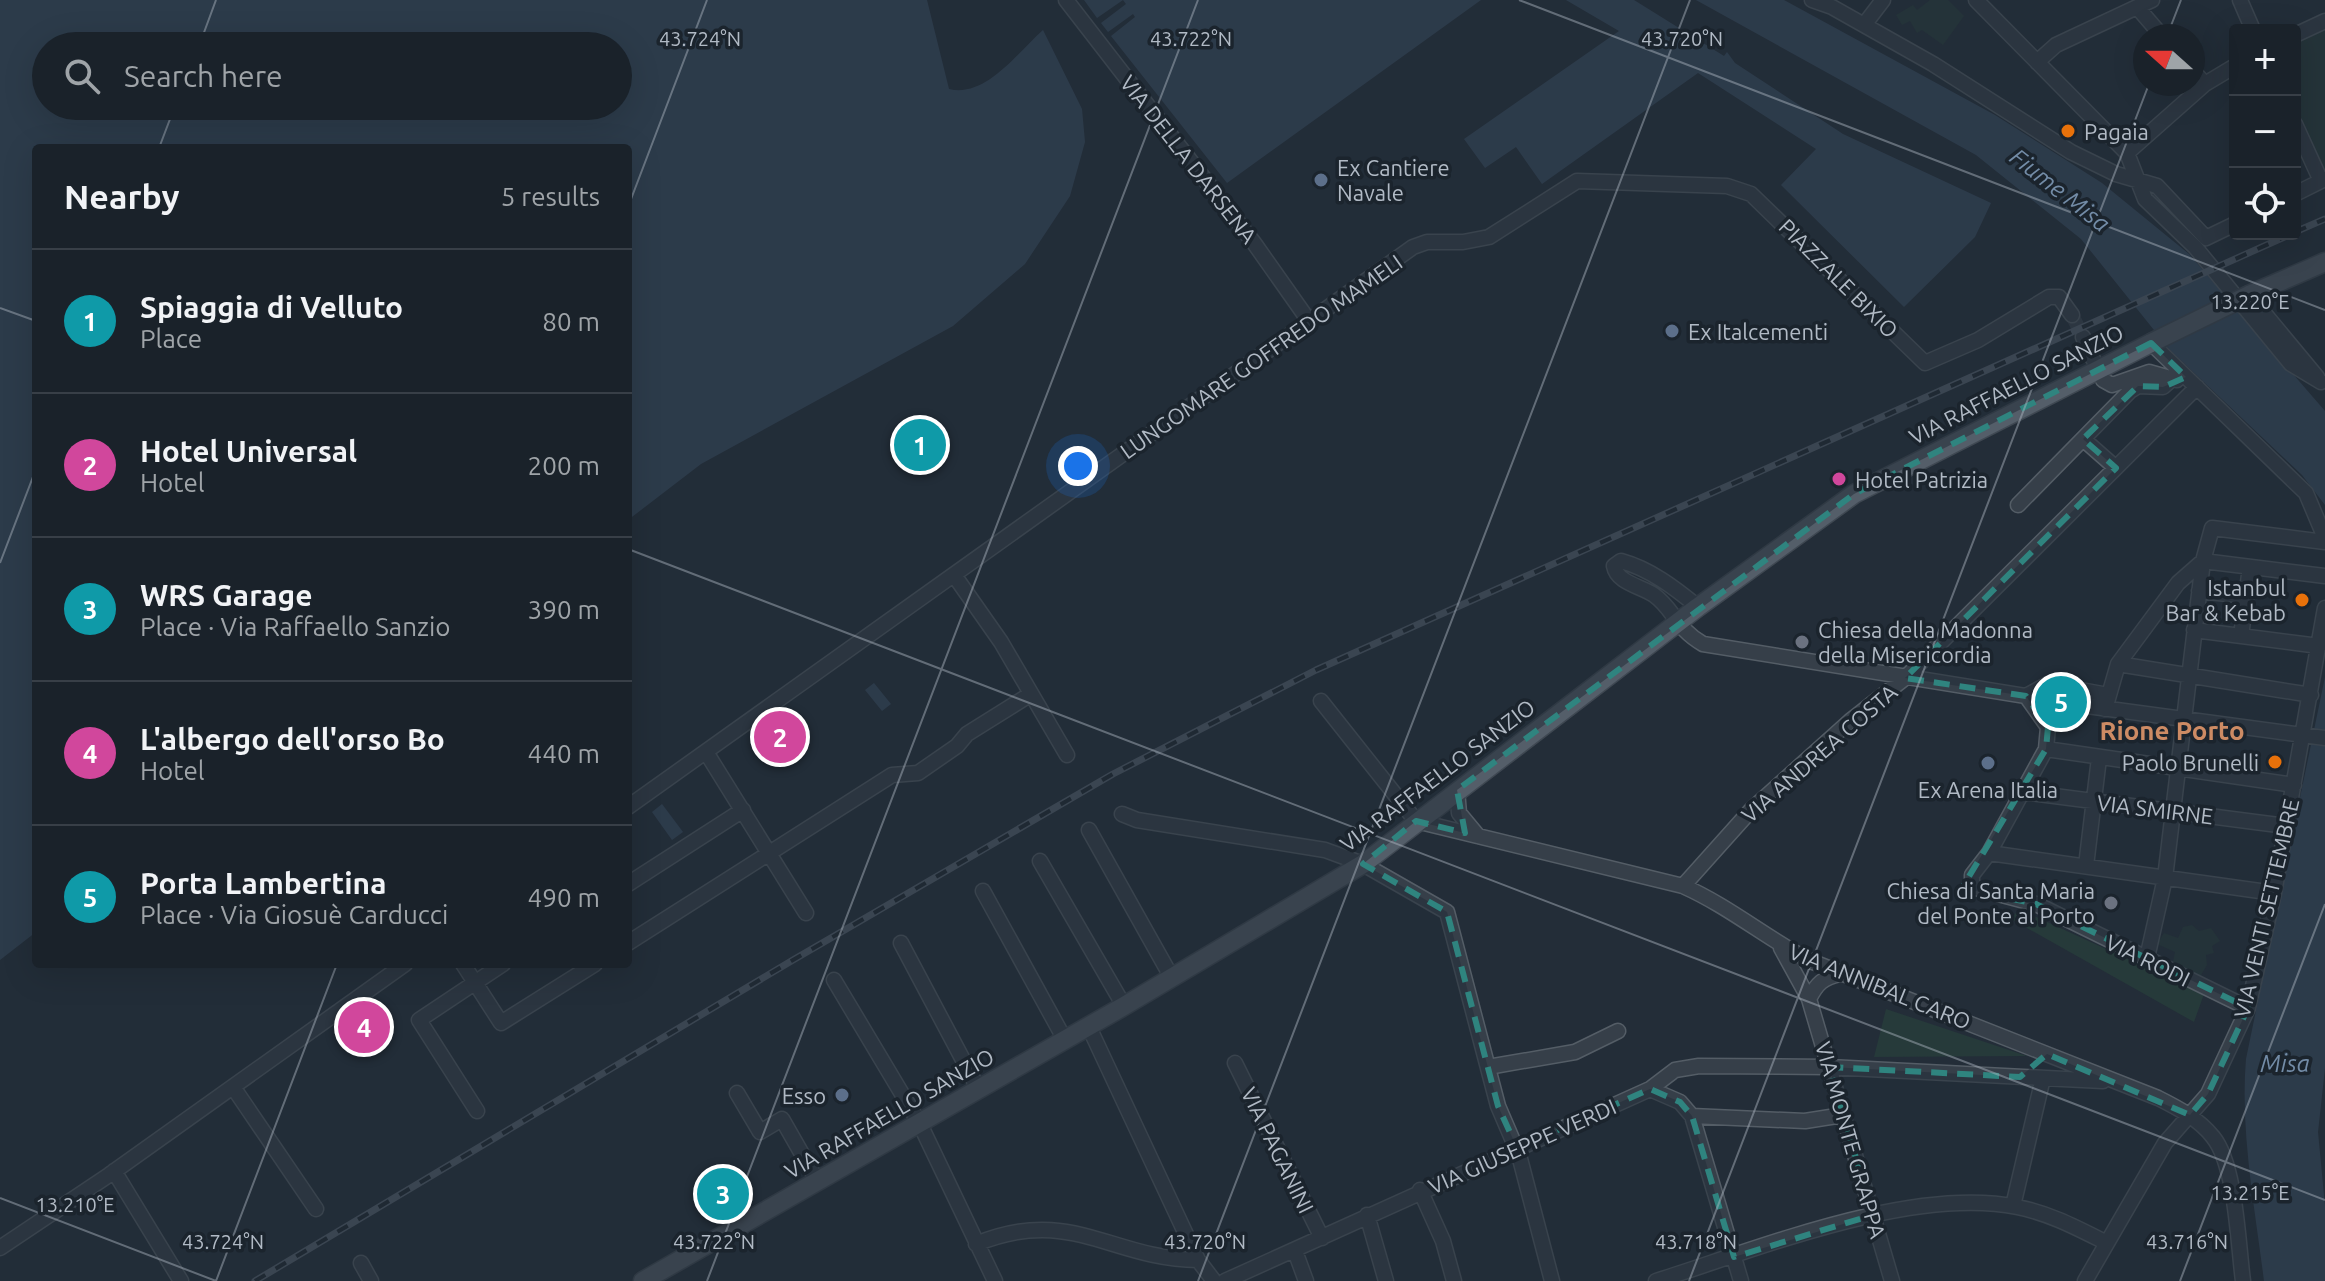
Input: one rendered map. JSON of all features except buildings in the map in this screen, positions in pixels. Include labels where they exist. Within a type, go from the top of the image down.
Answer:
[{"type":"main road","name":"VIA RAFFAELLO SANZIO","points":[[644,1281],[1089,1027],[1363,864],[1675,624],[1854,494],[2151,343],[2325,262]]},
{"type":"street","name":"VIA DELLA DARSENA","points":[[1066,0],[1254,243],[1309,321]]},
{"type":"street","points":[[1812,0],[1864,25],[2071,152],[2116,174],[2157,186],[2206,238],[2229,227]]},
{"type":"street","points":[[1864,25],[1883,0]]},
{"type":"street","points":[[1976,0],[2127,153],[2145,199],[2195,247],[2291,364],[2323,384]]},
{"type":"street","points":[[2037,62],[2056,45],[2152,0]]},
{"type":"street","points":[[2240,0],[2250,24]]},
{"type":"street","points":[[2137,7],[2152,24]]},
{"type":"street","points":[[2301,32],[2325,21]]},
{"type":"street","points":[[2205,84],[2229,70]]},
{"type":"street","points":[[2127,153],[2191,96]]},
{"type":"street","points":[[2301,136],[2323,180],[2301,191]]},
{"type":"street","name":"LUNGOMARE GOFFREDO MAMELI","points":[[632,804],[1413,247],[1427,242],[1463,242],[1489,237],[1577,181],[1727,186],[1751,194]]},
{"type":"street","name":"PIAZZALE BIXIO","points":[[1751,194],[1925,363],[1978,340],[2049,297],[2059,297],[2072,315]]},
{"type":"street","points":[[2249,295],[2323,384]]},
{"type":"street","points":[[2083,337],[2093,359]]},
{"type":"street","points":[[2147,958],[2165,878],[2203,561],[2212,528],[2325,540],[2306,493],[2185,381],[2151,343]]},
{"type":"street","points":[[2103,380],[2112,385],[2149,372],[2185,381]]},
{"type":"street","points":[[2018,505],[2130,391],[2138,386],[2163,387],[2185,381]]},
{"type":"street","name":"VIA ANDREA COSTA","points":[[1683,886],[1752,809],[1850,721],[1905,678],[2116,468],[2185,381]]},
{"type":"street","points":[[2083,439],[2116,468]]},
{"type":"street","points":[[2106,702],[2118,664],[2178,583],[2203,561],[2325,576]]},
{"type":"street","points":[[1698,607],[1660,579],[1628,563],[1617,563],[1616,574],[1661,601],[1675,624],[1703,644],[2050,700]]},
{"type":"street","points":[[2241,636],[2250,567]]},
{"type":"street","points":[[954,575],[986,619],[1067,755]]},
{"type":"street","points":[[2199,591],[2247,596]]},
{"type":"street","name":"VIA VENTI SETTEMBRE","points":[[2085,1281],[2165,1143],[2208,1094],[2248,1008],[2294,785],[2314,737],[2311,695],[2325,608]]},
{"type":"street","points":[[2194,630],[2319,646]]},
{"type":"street","points":[[2118,664],[2311,695]]},
{"type":"street","points":[[2026,696],[2048,684],[2106,702],[2184,720],[2314,737]]},
{"type":"street","points":[[632,940],[892,775],[918,773],[957,746],[967,734],[1031,694]]},
{"type":"street","points":[[2026,696],[2048,727],[2046,749],[2294,785]]},
{"type":"street","points":[[1321,701],[1416,821]]},
{"type":"street","points":[[2072,704],[2106,702]]},
{"type":"street","name":"VIA RODI","points":[[2046,749],[1989,853],[1972,875],[1972,887],[2036,904],[2248,1008]]},
{"type":"street","points":[[706,752],[806,913]]},
{"type":"street","points":[[2086,866],[2099,758]]},
{"type":"street","points":[[1457,790],[1459,813],[1479,836]]},
{"type":"street","name":"VIA SMIRNE","points":[[2023,792],[2286,826]]},
{"type":"street","points":[[632,881],[743,810]]},
{"type":"street","points":[[1122,814],[1137,820],[1325,850],[1363,864],[1447,912],[1498,1106],[1517,1148],[1552,1281]]},
{"type":"street","name":"VIA ANNIBAL CARO","points":[[1416,821],[1683,886],[1720,903],[1779,944],[1840,974],[2031,1047],[2190,1115]]},
{"type":"street","points":[[1089,830],[1172,978]]},
{"type":"street","points":[[1989,853],[2274,893]]},
{"type":"street","points":[[1040,861],[1124,1006]]},
{"type":"street","points":[[983,891],[1065,1040]]},
{"type":"street","points":[[901,943],[979,1090]]},
{"type":"street","name":"VIA MONTE GRAPPA","points":[[1779,944],[1809,999],[1892,1281]]},
{"type":"street","points":[[0,1248],[399,968]]},
{"type":"street","points":[[466,968],[501,1023],[589,968]]},
{"type":"street","points":[[477,1111],[419,1020],[497,968]]},
{"type":"street","points":[[1809,999],[1816,985],[1826,977],[1840,974]]},
{"type":"street","points":[[834,980],[920,1124],[995,1281]]},
{"type":"street","points":[[1089,1027],[1198,1260],[1214,1281]]},
{"type":"street","points":[[1488,1067],[1575,1052],[1618,1031]]},
{"type":"street","points":[[2020,1077],[2039,1065],[2039,1057],[2031,1047]]},
{"type":"street","name":"VIA PAGANINI","points":[[1235,1063],[1322,1238]]},
{"type":"street","name":"VIA GIUSEPPE VERDI","points":[[1225,1281],[1295,1251],[1420,1190],[1650,1089],[1675,1070],[1699,1066],[1829,1067],[2115,1082]]},
{"type":"street","points":[[2013,1206],[2043,1078]]},
{"type":"street","points":[[233,1087],[316,1209]]},
{"type":"street","points":[[1650,1089],[1680,1102],[1692,1116],[1741,1281]]},
{"type":"street","points":[[737,1093],[760,1132],[782,1119],[818,1182]]},
{"type":"street","points":[[1692,1116],[1805,1121],[1843,1115]]},
{"type":"street","points":[[2190,1115],[2215,1139],[2226,1163],[2243,1281]]},
{"type":"street","points":[[114,1171],[181,1281]]},
{"type":"street","points":[[1420,1190],[1443,1241],[1454,1281]]},
{"type":"street","points":[[1656,1281],[1873,1215],[1932,1203],[1970,1201],[2013,1206],[2056,1218],[2107,1243]]},
{"type":"street","points":[[1367,1215],[1386,1281]]},
{"type":"street","points":[[976,1244],[1027,1230],[1064,1229],[1156,1257],[1198,1260]]},
{"type":"street","points":[[1295,1251],[1306,1281]]},
{"type":"street","points":[[361,1263],[371,1281]]},
{"type":"highlighted area","points":[[2151,343],[2186,377],[2163,387],[2138,386],[2083,439],[2116,468],[1905,678],[2026,696],[2048,727],[2046,749],[2023,792],[1962,888],[2036,904],[2248,1008],[2208,1094],[2190,1115],[2047,1054],[2020,1077],[1829,1067],[1873,1215],[1734,1257],[1692,1116],[1680,1102],[1650,1089],[1517,1148],[1498,1106],[1447,912],[1363,864],[1416,821],[1465,833],[1457,790],[1854,494]]},
{"type":"green space","points":[[1930,0],[1948,0],[1964,16],[1943,45],[1922,30],[1917,33],[1910,21],[1902,25],[1896,15],[1913,5],[1917,10]]},
{"type":"green space","points":[[2325,29],[2325,174],[2301,125],[2301,39]]},
{"type":"green space","points":[[2019,909],[2204,994],[2194,1022],[2011,919]]},
{"type":"green space","points":[[2192,925],[2199,931],[2211,928],[2220,941],[2212,946],[2214,953],[2206,955],[2207,965],[2198,980],[2173,962],[2175,952],[2157,944],[2164,933],[2178,938],[2183,927]]},
{"type":"green space","points":[[1886,1009],[2027,1056],[1874,1057]]},
{"type":"water","points":[[0,0],[927,0],[949,89],[963,90],[976,87],[1000,72],[1043,30],[1082,109],[1085,142],[1070,196],[1025,264],[953,326],[701,464],[632,517],[632,144],[32,144],[32,935],[0,960]]},
{"type":"water","points":[[1084,0],[1123,0],[1097,18]]},
{"type":"water","points":[[1123,0],[1481,0],[1227,183],[1111,36],[1135,17],[1133,14],[1108,32],[1101,23],[1126,4]]},
{"type":"water","points":[[1566,0],[1634,0],[1724,56],[1727,52],[1735,63],[1843,134],[1991,203],[1975,237],[1904,307],[1781,185],[1816,149],[1698,73],[1542,184],[1516,147],[1485,168],[1464,139],[1619,31]]},
{"type":"water","name":"Fiume Misa","points":[[1696,0],[1784,0],[1995,115],[2102,183],[2189,254],[2325,411],[2325,505],[2302,475],[2170,350],[2081,239],[1976,155]]},
{"type":"water","name":"Misa","points":[[2325,677],[2325,1068],[2318,1132],[2325,1206],[2325,1281],[2264,1281],[2247,1142],[2246,1059]]},
{"type":"water","points":[[874,683],[891,704],[882,711],[865,690]]},
{"type":"water","points":[[662,804],[683,832],[672,840],[652,812]]},
{"type":"tunnel","points":[[2072,315],[2083,337]]},
{"type":"railway","points":[[2301,229],[2325,219]]},
{"type":"railway","points":[[255,1281],[793,960],[1113,774],[1316,670],[2278,240]]},
{"type":"place","name":"Pagaia","points":[[2068,131]]},
{"type":"place","name":"Ex Cantiere Navale","points":[[1321,180]]},
{"type":"place","name":"Ex Italcementi","points":[[1672,331]]},
{"type":"place","name":"Spiaggia di Velluto","points":[[920,445]]},
{"type":"place","name":"Hotel Patrizia","points":[[1839,479]]},
{"type":"place","name":"Istanbul Bar & Kebab","points":[[2302,600]]},
{"type":"place","name":"Chiesa della Madonna della Misericordia","points":[[1802,642]]},
{"type":"place","name":"Porta Lambertina","points":[[2061,702]]},
{"type":"place","name":"Hotel Universal","points":[[780,737]]},
{"type":"place","name":"Paolo Brunelli","points":[[2275,762]]},
{"type":"place","name":"Ex Arena Italia","points":[[1988,763]]},
{"type":"place","name":"Chiesa di Santa Maria del Ponte al Porto","points":[[2111,903]]},
{"type":"place","name":"L'albergo dell'orso Bo","points":[[364,1027]]},
{"type":"place","name":"Esso","points":[[842,1095]]},
{"type":"place","name":"WRS Garage","points":[[723,1194]]},
{"type":"district","name":"Rione Porto","points":[[2172,730]]}]
